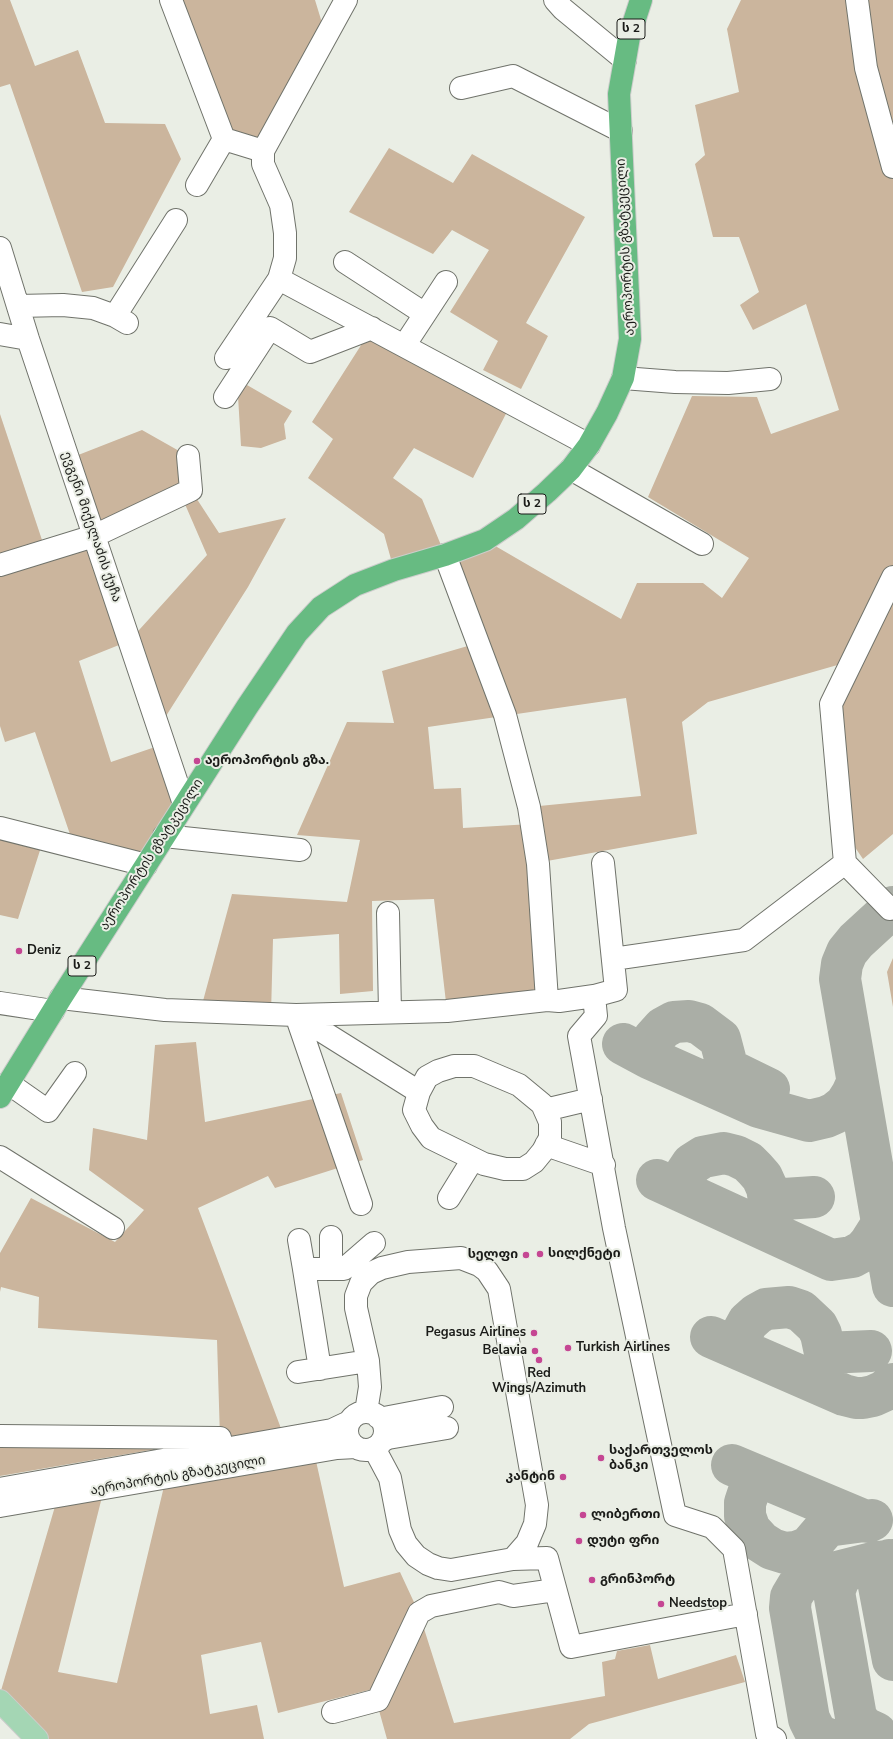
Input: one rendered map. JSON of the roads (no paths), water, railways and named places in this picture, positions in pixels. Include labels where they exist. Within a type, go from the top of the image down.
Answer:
[{"type":"highway","name":"აეროპორტის გზატკეცილი","points":[[4,1090],[57,1004],[247,707],[298,633],[321,607],[355,585],[394,570],[445,555],[485,540],[491,536],[516,518],[571,469],[589,445],[608,413],[623,378],[630,339],[619,94],[629,37],[641,0]]},
{"type":"main road","points":[[0,1701],[37,1739]]},
{"type":"street","points":[[171,0],[224,139]]},
{"type":"street","points":[[226,358],[279,279],[285,258],[286,233],[281,205],[264,164],[263,151],[346,0]]},
{"type":"street","points":[[555,0],[563,9],[625,60]]},
{"type":"street","points":[[857,0],[866,68],[893,167]]},
{"type":"street","points":[[461,88],[513,76],[621,131]]},
{"type":"street","points":[[224,139],[263,151]]},
{"type":"street","points":[[197,185],[224,139]]},
{"type":"street","points":[[18,306],[63,305],[93,308],[121,319],[176,220]]},
{"type":"street","name":"ევგენი მიქელაძის ქუჩა","points":[[0,248],[28,339],[184,804]]},
{"type":"street","points":[[345,262],[425,314]]},
{"type":"street","points":[[279,279],[589,445]]},
{"type":"street","points":[[404,346],[446,282]]},
{"type":"street","points":[[225,398],[270,328],[310,352],[372,328]]},
{"type":"street","points":[[0,334],[28,339]]},
{"type":"street","points":[[623,378],[675,382],[728,383],[770,379]]},
{"type":"street","points":[[0,564],[94,536],[191,490],[188,456]]},
{"type":"street","points":[[571,469],[702,544]]},
{"type":"street","points":[[445,555],[505,715],[529,807],[538,864],[553,1000]]},
{"type":"street","points":[[890,909],[845,863],[831,704],[893,577]]},
{"type":"street","points":[[0,828],[146,865]]},
{"type":"street","points":[[164,836],[300,850]]},
{"type":"street","points":[[0,1003],[57,1004],[296,1015],[447,1011],[594,996],[616,990],[603,863]]},
{"type":"street","points":[[613,959],[744,940],[845,863]]},
{"type":"street","points":[[388,913],[390,1012]]},
{"type":"street","points":[[594,996],[596,1016],[579,1036],[604,1165],[614,1228],[676,1515],[712,1527],[734,1548],[768,1734],[775,1739]]},
{"type":"street","points":[[296,1015],[419,1092]]},
{"type":"street","points":[[296,1015],[361,1204]]},
{"type":"street","points":[[454,1066],[474,1066],[519,1085],[542,1104],[545,1110],[550,1122],[550,1138],[534,1162],[523,1169],[505,1168],[484,1164],[431,1138],[422,1126],[414,1110],[419,1092],[427,1077],[438,1071],[454,1066]]},
{"type":"street","points":[[4,1090],[48,1111],[74,1073]]},
{"type":"street","points":[[545,1110],[590,1098]]},
{"type":"street","points":[[546,1145],[604,1165]]},
{"type":"street","points":[[0,1157],[113,1228]]},
{"type":"street","points":[[449,1198],[473,1159]]},
{"type":"street","points":[[331,1238],[331,1269]]},
{"type":"street","points":[[299,1240],[320,1369]]},
{"type":"street","points":[[304,1269],[344,1269],[374,1243]]},
{"type":"street","points":[[513,1559],[527,1543],[531,1535],[535,1524],[537,1505],[517,1397],[506,1322],[499,1289],[495,1280],[479,1265],[461,1258],[408,1262],[382,1268],[371,1273],[361,1283],[356,1296],[356,1308],[368,1361],[370,1387],[364,1417],[347,1433],[348,1438],[371,1445],[390,1478],[400,1530],[406,1544],[416,1556],[428,1564],[438,1568],[451,1570],[513,1559],[547,1558],[571,1648],[746,1614]]},
{"type":"street","points":[[298,1372],[368,1361]]},
{"type":"street","name":"აეროპორტის გზატკეცილი","points":[[0,1489],[332,1430],[364,1417],[384,1418],[442,1406]]},
{"type":"street","points":[[364,1417],[384,1425],[385,1437],[371,1445]]},
{"type":"street","name":"აეროპორტის გზატკეცილი","points":[[0,1506],[331,1449],[371,1445],[388,1438],[447,1428]]},
{"type":"street","points":[[0,1436],[220,1438]]},
{"type":"street","points":[[333,1712],[378,1700],[419,1613],[431,1606],[499,1592],[513,1596],[555,1590]]},
{"type":"place","name":"აეროპორტის გზა.","points":[[197,761]]},
{"type":"place","name":"Deniz","points":[[19,951]]},
{"type":"place","name":"სილქნეტი","points":[[540,1254]]},
{"type":"place","name":"სელფი","points":[[526,1255]]},
{"type":"place","name":"Pegasus Airlines","points":[[534,1333]]},
{"type":"place","name":"Turkish Airlines","points":[[568,1348]]},
{"type":"place","name":"Belavia","points":[[535,1351]]},
{"type":"place","name":"Red Wings/Azimuth","points":[[539,1360]]},
{"type":"place","name":"საქართველოს ბანკი","points":[[601,1458]]},
{"type":"place","name":"კანტინ","points":[[563,1477]]},
{"type":"place","name":"ლიბერთი","points":[[583,1515]]},
{"type":"place","name":"დუტი ფრი","points":[[579,1541]]},
{"type":"place","name":"გრინპორტ","points":[[592,1580]]},
{"type":"place","name":"Needstop","points":[[661,1604]]}]
